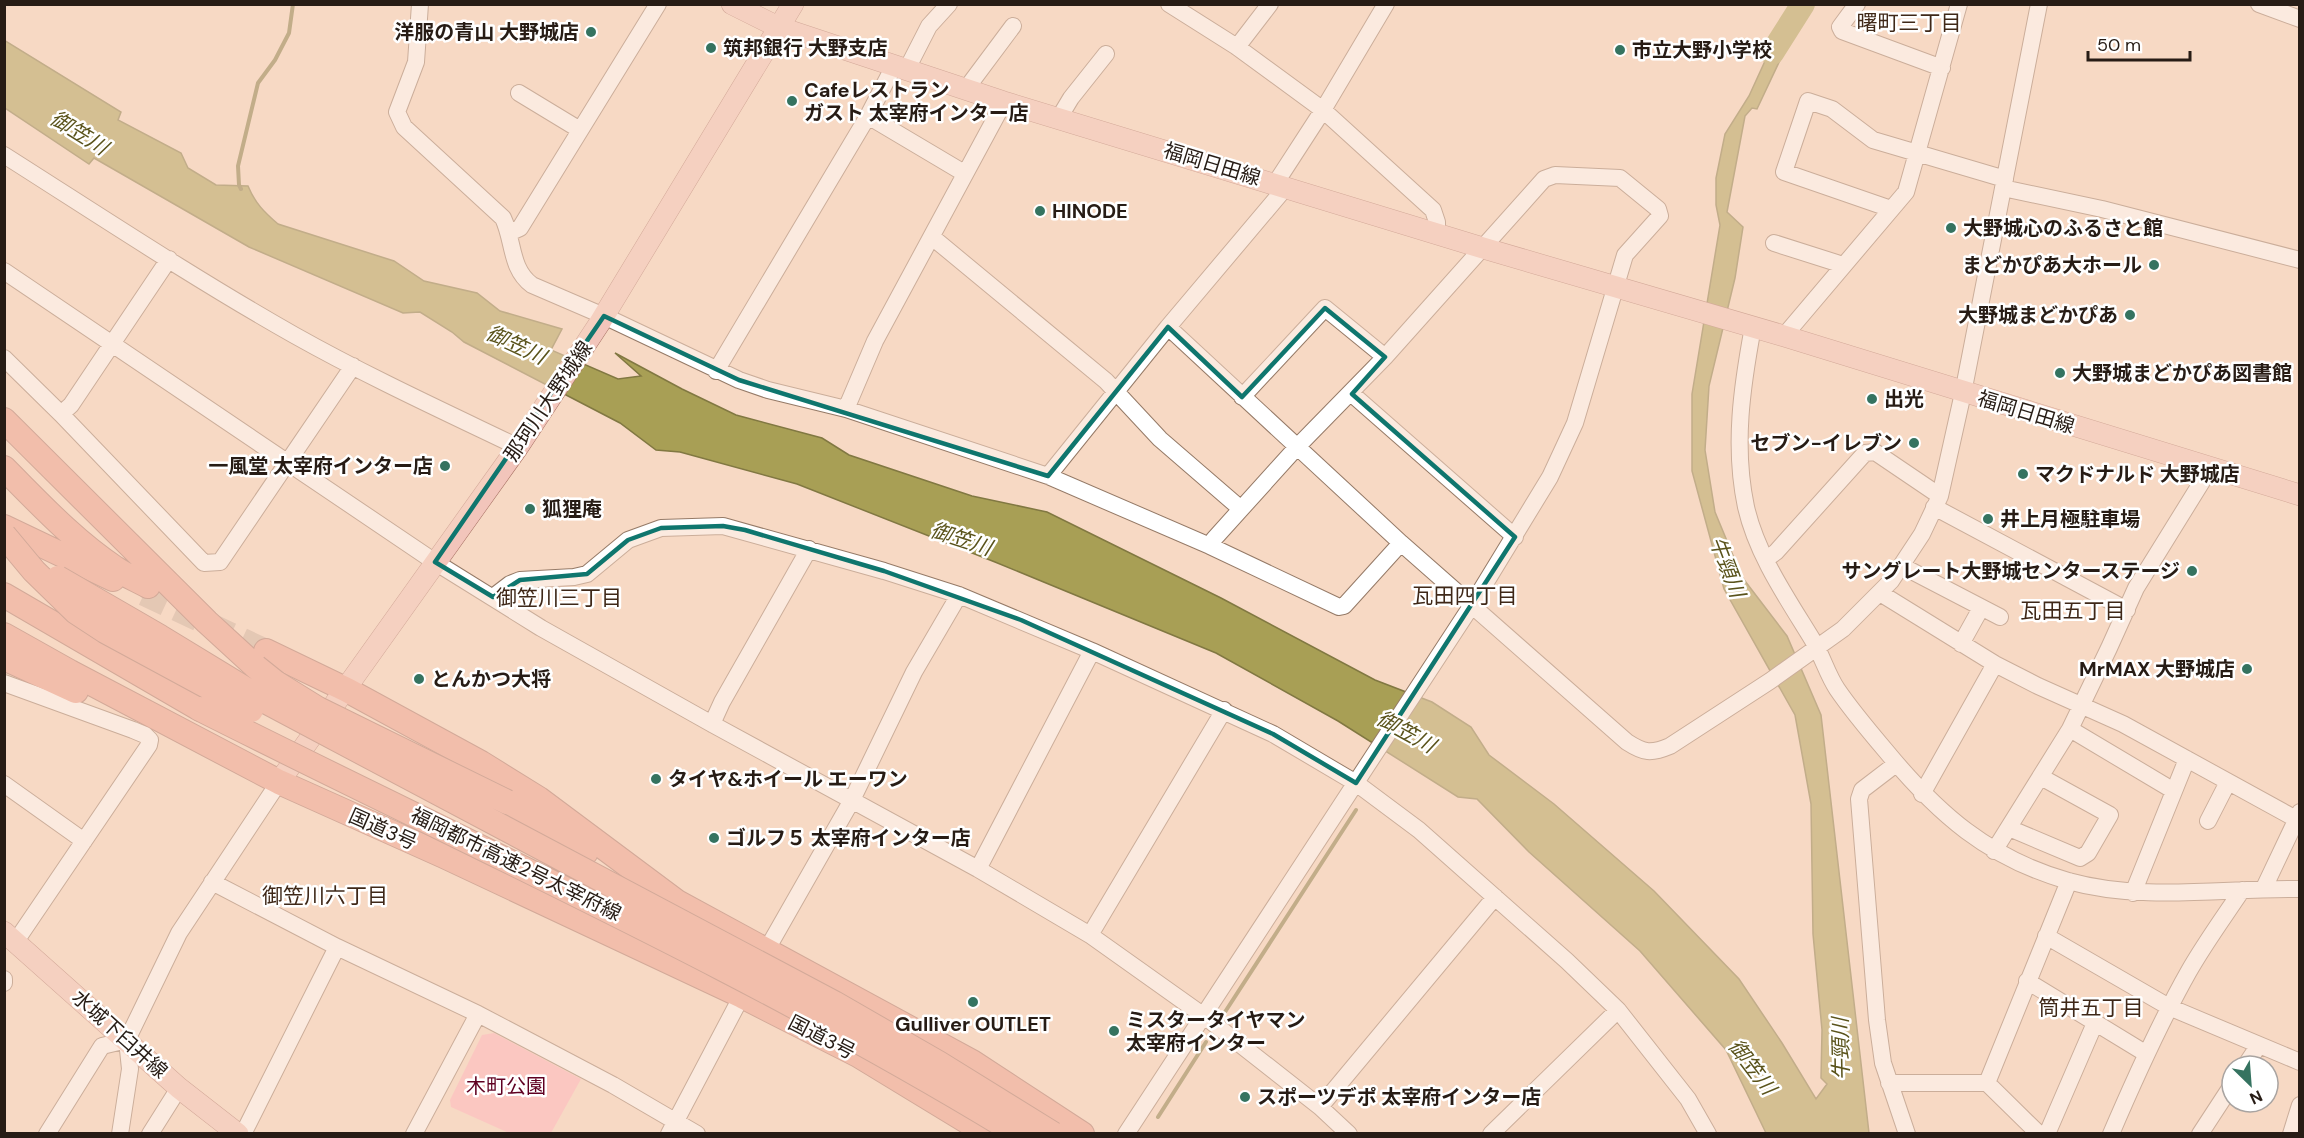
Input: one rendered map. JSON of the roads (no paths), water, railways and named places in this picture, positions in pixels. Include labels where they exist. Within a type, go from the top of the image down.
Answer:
[{"type":"highway","points":[[4,420],[207,622],[261,659],[347,690],[481,763],[539,799],[677,902]]},
{"type":"highway","points":[[4,468],[91,550],[146,590],[4,527]]},
{"type":"highway","points":[[4,535],[54,593],[76,612],[105,631],[254,712],[546,850]]},
{"type":"highway","points":[[4,553],[58,578],[265,701],[546,850]]},
{"type":"highway","points":[[4,595],[200,709]]},
{"type":"highway","name":"福岡都市高速2号太宰府線","points":[[4,612],[674,942],[929,1079],[1018,1134]]},
{"type":"highway","name":"国道3号","points":[[4,635],[279,782],[444,856],[742,996],[858,1055],[988,1134]]},
{"type":"highway","points":[[4,658],[108,706],[230,756]]},
{"type":"highway","points":[[261,659],[276,683],[318,709],[507,802],[586,852],[972,1062],[1082,1134]]},
{"type":"highway","name":"福岡都市高速2号太宰府線","points":[[546,850],[834,1003],[940,1064],[1053,1134]]},
{"type":"main road","name":"福岡日田線","points":[[732,4],[778,27],[1004,102],[1484,248],[1784,336],[2300,495]]},
{"type":"main road","name":"那珂川大野城線","points":[[279,782],[347,690],[518,447],[602,320],[793,4]]},
{"type":"main road","name":"水城下臼井線","points":[[10,936],[179,1088],[241,1134]]},
{"type":"street","points":[[420,4],[416,62],[397,112],[398,118],[404,127],[503,218],[517,266],[532,285],[602,320],[716,371],[768,390],[846,409],[1048,476],[1210,546],[1339,607],[1344,606],[1401,543]]},
{"type":"street","points":[[509,233],[520,228],[658,4]]},
{"type":"street","points":[[716,371],[868,116],[929,26],[950,4]]},
{"type":"street","points":[[1238,47],[1270,4]]},
{"type":"street","points":[[1048,476],[1281,186],[1386,4]]},
{"type":"street","points":[[1857,4],[1840,27],[1842,32],[1942,68]]},
{"type":"street","points":[[1784,336],[1906,192],[1959,4]]},
{"type":"street","points":[[2259,4],[2300,19]]},
{"type":"street","points":[[1168,327],[1401,543],[1627,742],[1640,750],[1656,752],[1671,746],[1770,681],[1843,629],[1880,593],[1902,566],[1922,534],[1937,501],[1963,393],[2004,183],[2034,6]]},
{"type":"street","points":[[1179,7],[1323,110],[1433,210],[1437,222],[1437,233]]},
{"type":"street","points":[[966,89],[1013,26]]},
{"type":"street","points":[[1059,118],[1071,98],[1106,54]]},
{"type":"street","points":[[519,93],[580,130]]},
{"type":"street","points":[[1891,209],[1784,172],[1808,101],[1832,108],[1873,140],[1918,152],[2004,183],[2300,260]]},
{"type":"street","points":[[846,409],[875,341],[1004,102]]},
{"type":"street","points":[[868,116],[964,173]]},
{"type":"street","points":[[4,154],[228,296],[353,366],[518,447]]},
{"type":"street","points":[[1126,1134],[1472,605],[1551,477],[1575,423],[1625,255],[1660,216],[1658,208],[1620,178],[1556,175],[1544,179],[1352,394],[1297,447],[1210,546]]},
{"type":"street","points":[[932,237],[1117,391],[1160,439],[1241,509]]},
{"type":"street","points":[[1774,243],[1843,265]]},
{"type":"street","points":[[61,414],[70,405],[169,259]]},
{"type":"street","points":[[4,271],[435,562],[541,628],[978,869],[1090,935],[1204,1016],[1320,1107],[1349,1134]]},
{"type":"street","points":[[1242,397],[1325,308],[1385,357]]},
{"type":"street","points":[[1753,327],[1744,375],[1739,421],[1746,508],[1774,577],[1813,651],[1836,687],[1922,794],[1959,827],[1994,851],[2028,867],[2069,881],[2133,892],[2300,889]]},
{"type":"street","points":[[4,358],[204,563],[220,562],[353,366]]},
{"type":"street","points":[[1352,394],[1515,537]]},
{"type":"street","points":[[1766,558],[1776,552],[1865,453],[1875,452],[1937,501],[2127,610]]},
{"type":"street","points":[[1994,851],[2070,729],[2136,588],[2211,467]]},
{"type":"street","points":[[493,597],[510,584],[520,580],[574,577],[587,574],[628,540],[661,528],[723,526],[809,549],[959,595],[1092,651],[1273,734],[1356,783],[1419,830],[1618,1010],[1688,1099],[1708,1134]]},
{"type":"street","points":[[712,724],[722,702],[809,549]]},
{"type":"street","points":[[1902,566],[2000,617]]},
{"type":"street","points":[[1880,593],[1995,664],[2123,724],[2228,782],[2298,816],[2264,888]]},
{"type":"street","points":[[672,1127],[742,996],[852,800],[914,672],[959,595]]},
{"type":"street","points":[[1961,644],[1981,608]]},
{"type":"street","points":[[978,869],[1092,651]]},
{"type":"street","points":[[1922,794],[1995,664]]},
{"type":"street","points":[[4,683],[133,730],[150,740],[149,745],[84,841],[10,936]]},
{"type":"street","points":[[1090,935],[1224,710]]},
{"type":"street","points":[[2070,729],[2174,791]]},
{"type":"street","points":[[2133,892],[2187,759]]},
{"type":"street","points":[[1896,764],[1862,790],[1859,799],[1877,1020],[1883,1063],[1907,1134]]},
{"type":"street","points":[[2009,828],[2080,858],[2088,854],[2110,815],[2041,777]]},
{"type":"street","points":[[120,1134],[130,1070],[127,1040],[179,933],[279,782]]},
{"type":"street","points":[[2208,821],[2228,782]]},
{"type":"street","points":[[4,784],[84,841]]},
{"type":"street","points":[[1987,1083],[2069,881]]},
{"type":"street","points":[[212,882],[337,947],[478,1014],[613,1084],[672,1127],[697,1134]]},
{"type":"street","points":[[2111,1134],[2145,1053],[2169,1007],[2190,969],[2242,890]]},
{"type":"street","points":[[1320,1107],[1495,897]]},
{"type":"street","points":[[2046,936],[2169,1007],[2300,1062]]},
{"type":"street","points":[[241,1134],[337,947]]},
{"type":"street","points":[[2027,981],[2145,1053]]},
{"type":"street","points":[[1491,1134],[1618,1010]]},
{"type":"street","points":[[414,1134],[478,1014]]},
{"type":"street","points":[[2047,1134],[2095,1023]]},
{"type":"street","points":[[47,1134],[102,1046],[127,1040]]},
{"type":"street","points":[[2253,1054],[2259,1045]]},
{"type":"street","points":[[1889,1083],[1987,1083],[2038,1134]]},
{"type":"street","points":[[150,1134],[179,1088]]},
{"type":"street","points":[[2200,1134],[2220,1103]]},
{"type":"street","points":[[2290,1134],[2300,1105]]},
{"type":"water","name":"御笠川","points":[[1792,23],[1781,58],[1757,109],[1752,108],[1745,116],[1727,212],[1743,227],[1735,278],[1709,386],[1705,450],[1715,512],[1742,577],[1787,636],[1821,715],[1869,1133],[1766,1133],[1726,1050],[1640,951],[1529,852],[1477,799],[1458,797],[1338,721],[1216,653],[797,484],[680,452],[656,450],[620,423],[464,342],[420,312],[403,313],[249,247],[94,158],[89,164],[5,108],[4,40],[121,112],[118,120],[181,153],[188,168],[216,185],[248,186],[260,207],[278,224],[394,261],[424,281],[477,293],[500,311],[562,329],[551,350],[618,379],[641,376],[615,353],[736,415],[822,438],[849,455],[972,496],[1047,512],[1221,598],[1375,680],[1432,702],[1471,727],[1489,755],[1554,804],[1654,891],[1739,979],[1816,1099],[1827,1084],[1821,1078],[1822,1030],[1813,934],[1811,804],[1795,715],[1724,589],[1692,471],[1692,394],[1720,225],[1716,205],[1716,178],[1725,134],[1749,96],[1771,48]]},
{"type":"waterway","points":[[241,189],[238,166],[258,83],[275,60],[289,33],[293,4]]},
{"type":"waterway","name":"牛頸川","points":[[1772,53],[1803,4]]},
{"type":"waterway","points":[[1225,1012],[1356,810]]},
{"type":"waterway","points":[[1158,1117],[1206,1042]]},
{"type":"tunnel","points":[[144,594],[266,651]]},
{"type":"place","name":"洋服の青山 大野城店","points":[[591,32]]},
{"type":"place","name":"筑邦銀行 大野支店","points":[[711,48]]},
{"type":"place","name":"市立大野小学校","points":[[1620,50]]},
{"type":"place","name":"Cafeレストラン ガスト 太宰府インター店","points":[[792,101]]},
{"type":"place","name":"HINODE","points":[[1040,211]]},
{"type":"place","name":"大野城心のふるさと館","points":[[1951,228]]},
{"type":"place","name":"まどかぴあ大ホール","points":[[2154,265]]},
{"type":"place","name":"大野城まどかぴあ","points":[[2130,315]]},
{"type":"place","name":"大野城まどかぴあ図書館","points":[[2060,373]]},
{"type":"place","name":"出光","points":[[1872,399]]},
{"type":"place","name":"セブン-イレブン","points":[[1914,443]]},
{"type":"place","name":"一風堂 太宰府インター店","points":[[445,466]]},
{"type":"place","name":"マクドナルド 大野城店","points":[[2023,474]]},
{"type":"place","name":"狐狸庵","points":[[530,509]]},
{"type":"place","name":"井上月極駐車場","points":[[1988,519]]},
{"type":"place","name":"サングレート大野城センターステージ","points":[[2192,571]]},
{"type":"place","name":"MrMAX 大野城店","points":[[2247,669]]},
{"type":"place","name":"とんかつ大将","points":[[419,679]]},
{"type":"place","name":"タイヤ&ホイール エーワン","points":[[656,779]]},
{"type":"place","name":"ゴルフ５ 太宰府インター店","points":[[714,838]]},
{"type":"place","name":"Gulliver OUTLET","points":[[973,1002]]},
{"type":"place","name":"ミスタータイヤマン 太宰府インター","points":[[1114,1031]]},
{"type":"place","name":"スポーツデポ 太宰府インター店","points":[[1245,1097]]},
{"type":"district","name":"曙町三丁目","points":[[1909,23]]},
{"type":"district","name":"瓦田四丁目","points":[[1465,596]]},
{"type":"district","name":"御笠川三丁目","points":[[559,598]]},
{"type":"district","name":"瓦田五丁目","points":[[2073,611]]},
{"type":"district","name":"御笠川六丁目","points":[[325,896]]},
{"type":"district","name":"筒井五丁目","points":[[2091,1008]]},
{"type":"park label","name":"木町公園","points":[[506,1086]]}]
